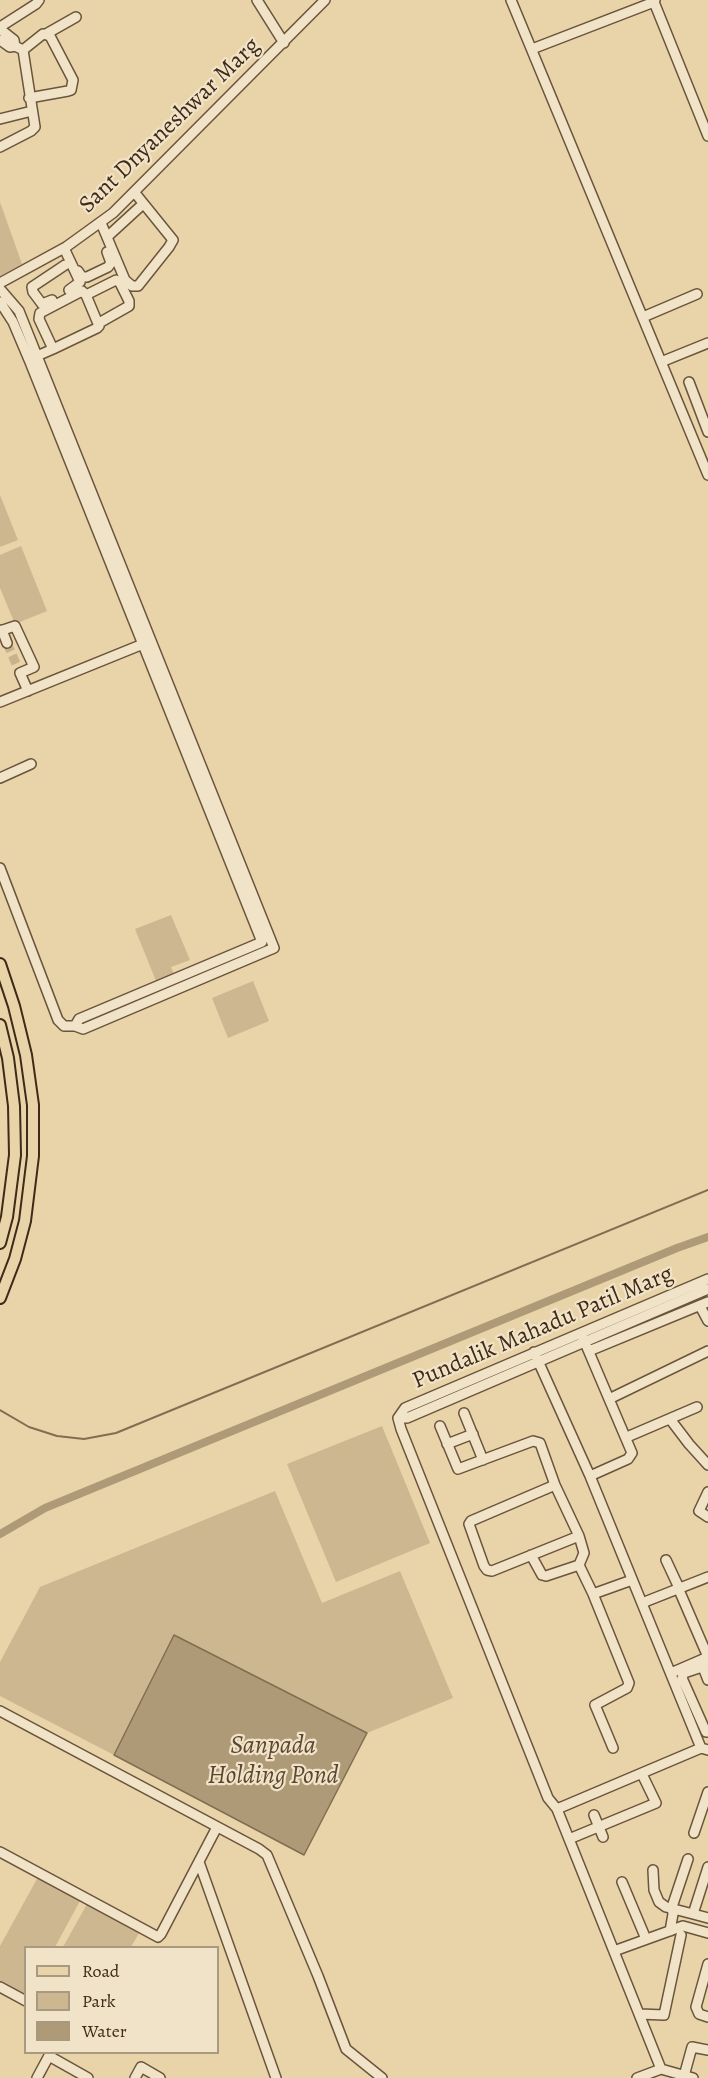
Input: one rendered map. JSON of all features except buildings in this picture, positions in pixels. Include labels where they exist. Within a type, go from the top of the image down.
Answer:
[{"type":"main road","points":[[0,964],[27,1055],[33,1105],[33,1156],[25,1221],[15,1259],[0,1298]]},
{"type":"main road","points":[[0,1025],[8,1058],[14,1106],[15,1155],[7,1217],[0,1243]]},
{"type":"street","points":[[0,147],[34,129],[19,48],[14,40],[0,28],[39,0]]},
{"type":"street","points":[[257,0],[284,43]]},
{"type":"street","name":"Sant Dnyaneshwar Marg","points":[[0,283],[65,248],[113,213],[325,0]]},
{"type":"street","points":[[511,0],[708,475]]},
{"type":"street","points":[[532,49],[654,1],[708,136]]},
{"type":"street","points":[[0,40],[10,47],[19,48],[76,17]]},
{"type":"street","points":[[29,98],[68,91],[73,86],[68,66],[50,36],[46,34]]},
{"type":"street","points":[[0,120],[32,111]]},
{"type":"street","points":[[98,225],[107,237],[125,280],[132,286],[138,286],[173,240],[135,193]]},
{"type":"street","points":[[107,237],[143,204]]},
{"type":"street","points":[[113,213],[122,224]]},
{"type":"street","points":[[65,248],[82,277],[108,267],[110,261],[98,225]]},
{"type":"street","points":[[64,265],[32,287],[42,304],[77,286],[80,282],[65,248]]},
{"type":"street","points":[[38,356],[97,328],[99,323],[129,306],[129,301],[120,283],[116,280],[86,295]]},
{"type":"street","points":[[0,289],[19,311],[38,356],[262,942],[274,948]]},
{"type":"street","points":[[53,349],[39,319],[40,313],[82,291],[99,323]]},
{"type":"street","points":[[643,317],[697,294]]},
{"type":"street","points":[[0,302],[7,310],[22,342],[274,948]]},
{"type":"street","points":[[661,362],[708,344]]},
{"type":"street","points":[[689,382],[708,432]]},
{"type":"street","points":[[7,643],[1,631],[15,626],[34,668],[21,673],[28,691]]},
{"type":"street","points":[[0,702],[147,642]]},
{"type":"street","points":[[0,778],[31,764]]},
{"type":"street","points":[[0,868],[58,1020],[64,1026],[84,1029],[274,948]]},
{"type":"street","points":[[75,1026],[79,1019],[262,942]]},
{"type":"street","name":"Pundalik Mahadu Patil Marg","points":[[398,1418],[407,1418],[539,1363],[583,1337],[708,1279]]},
{"type":"street","name":"Pundalik Mahadu Patil Marg","points":[[398,1418],[405,1408],[534,1352],[583,1337],[708,1289]]},
{"type":"street","points":[[589,1351],[704,1304],[708,1321]]},
{"type":"street","points":[[583,1337],[632,1453],[628,1459],[590,1476]]},
{"type":"street","points":[[609,1399],[708,1351]]},
{"type":"street","points":[[534,1352],[590,1476],[671,1673],[705,1749],[557,1809]]},
{"type":"street","points":[[627,1437],[698,1407]]},
{"type":"street","points":[[464,1413],[483,1460]]},
{"type":"street","points":[[398,1418],[548,1798],[557,1809],[661,2069]]},
{"type":"street","points":[[670,1419],[708,1465]]},
{"type":"street","points":[[440,1426],[458,1469],[536,1440],[540,1443],[555,1485],[579,1536],[584,1553],[579,1565],[629,1683],[627,1688],[595,1705],[613,1748]]},
{"type":"street","points":[[447,1444],[473,1434]]},
{"type":"street","points":[[555,1485],[471,1521],[469,1524],[487,1570],[500,1569],[579,1536]]},
{"type":"street","points":[[708,1492],[699,1511],[708,1517]]},
{"type":"street","points":[[531,1555],[542,1575],[546,1576],[579,1565]]},
{"type":"street","points":[[666,1560],[705,1661],[708,1680]]},
{"type":"street","points":[[642,1603],[708,1577]]},
{"type":"street","points":[[593,1594],[633,1580]]},
{"type":"street","points":[[671,1673],[705,1661]]},
{"type":"street","points":[[705,1661],[684,1673],[682,1678],[706,1732],[708,1732]]},
{"type":"street","points":[[0,1711],[267,1855],[346,2049],[382,2078]]},
{"type":"street","points":[[569,1839],[656,1803],[642,1774]]},
{"type":"street","points":[[694,1833],[708,1792]]},
{"type":"street","points":[[594,1815],[603,1837]]},
{"type":"street","points":[[0,1852],[158,1937],[217,1827]]},
{"type":"street","points":[[670,1931],[672,1907],[688,1859]]},
{"type":"street","points":[[199,1863],[276,2078]]},
{"type":"street","points":[[693,1914],[708,1867]]},
{"type":"street","points":[[653,1870],[654,1890],[659,1902],[666,1907],[708,1918]]},
{"type":"street","points":[[622,1882],[646,1939]]},
{"type":"street","points":[[614,1951],[683,1926],[708,1933]]},
{"type":"street","points":[[640,2014],[664,2015],[681,1935]]},
{"type":"street","points":[[708,1964],[696,2007],[699,2014],[708,2017]]},
{"type":"street","points":[[0,1987],[24,2000]]},
{"type":"street","points":[[638,2078],[661,2069],[689,2077],[692,2047],[708,2050]]},
{"type":"street","points":[[37,2078],[50,2054],[88,2078]]},
{"type":"street","points":[[135,2078],[141,2067],[160,2078]]},
{"type":"green space","points":[[0,202],[22,264],[0,276]]},
{"type":"green space","points":[[0,495],[18,540],[0,547]]},
{"type":"green space","points":[[21,546],[47,611],[15,624],[0,588],[0,555]]},
{"type":"green space","points":[[171,915],[190,960],[171,967],[174,974],[156,981],[135,929]]},
{"type":"green space","points":[[253,981],[269,1021],[228,1038],[212,998]]},
{"type":"green space","points":[[382,1426],[430,1543],[336,1582],[287,1464]]},
{"type":"green space","points":[[275,1491],[322,1603],[400,1571],[453,1698],[367,1733],[174,1635],[114,1755],[0,1696],[0,1662],[40,1587]]},
{"type":"green space","points":[[38,1877],[80,1901],[56,1946],[24,1946],[24,1995],[0,1982],[0,1946]]},
{"type":"green space","points":[[87,1904],[139,1933],[132,1946],[64,1946]]},
{"type":"water","name":"Sanpada Holding Pond","points":[[174,1635],[367,1733],[304,1855],[114,1755]]},
{"type":"waterway","points":[[0,1410],[29,1427],[57,1436],[84,1439],[116,1433],[708,1190]]},
{"type":"waterway","points":[[0,1534],[45,1508],[708,1237]]},
{"type":"tunnel","points":[[7,643],[20,673]]}]
